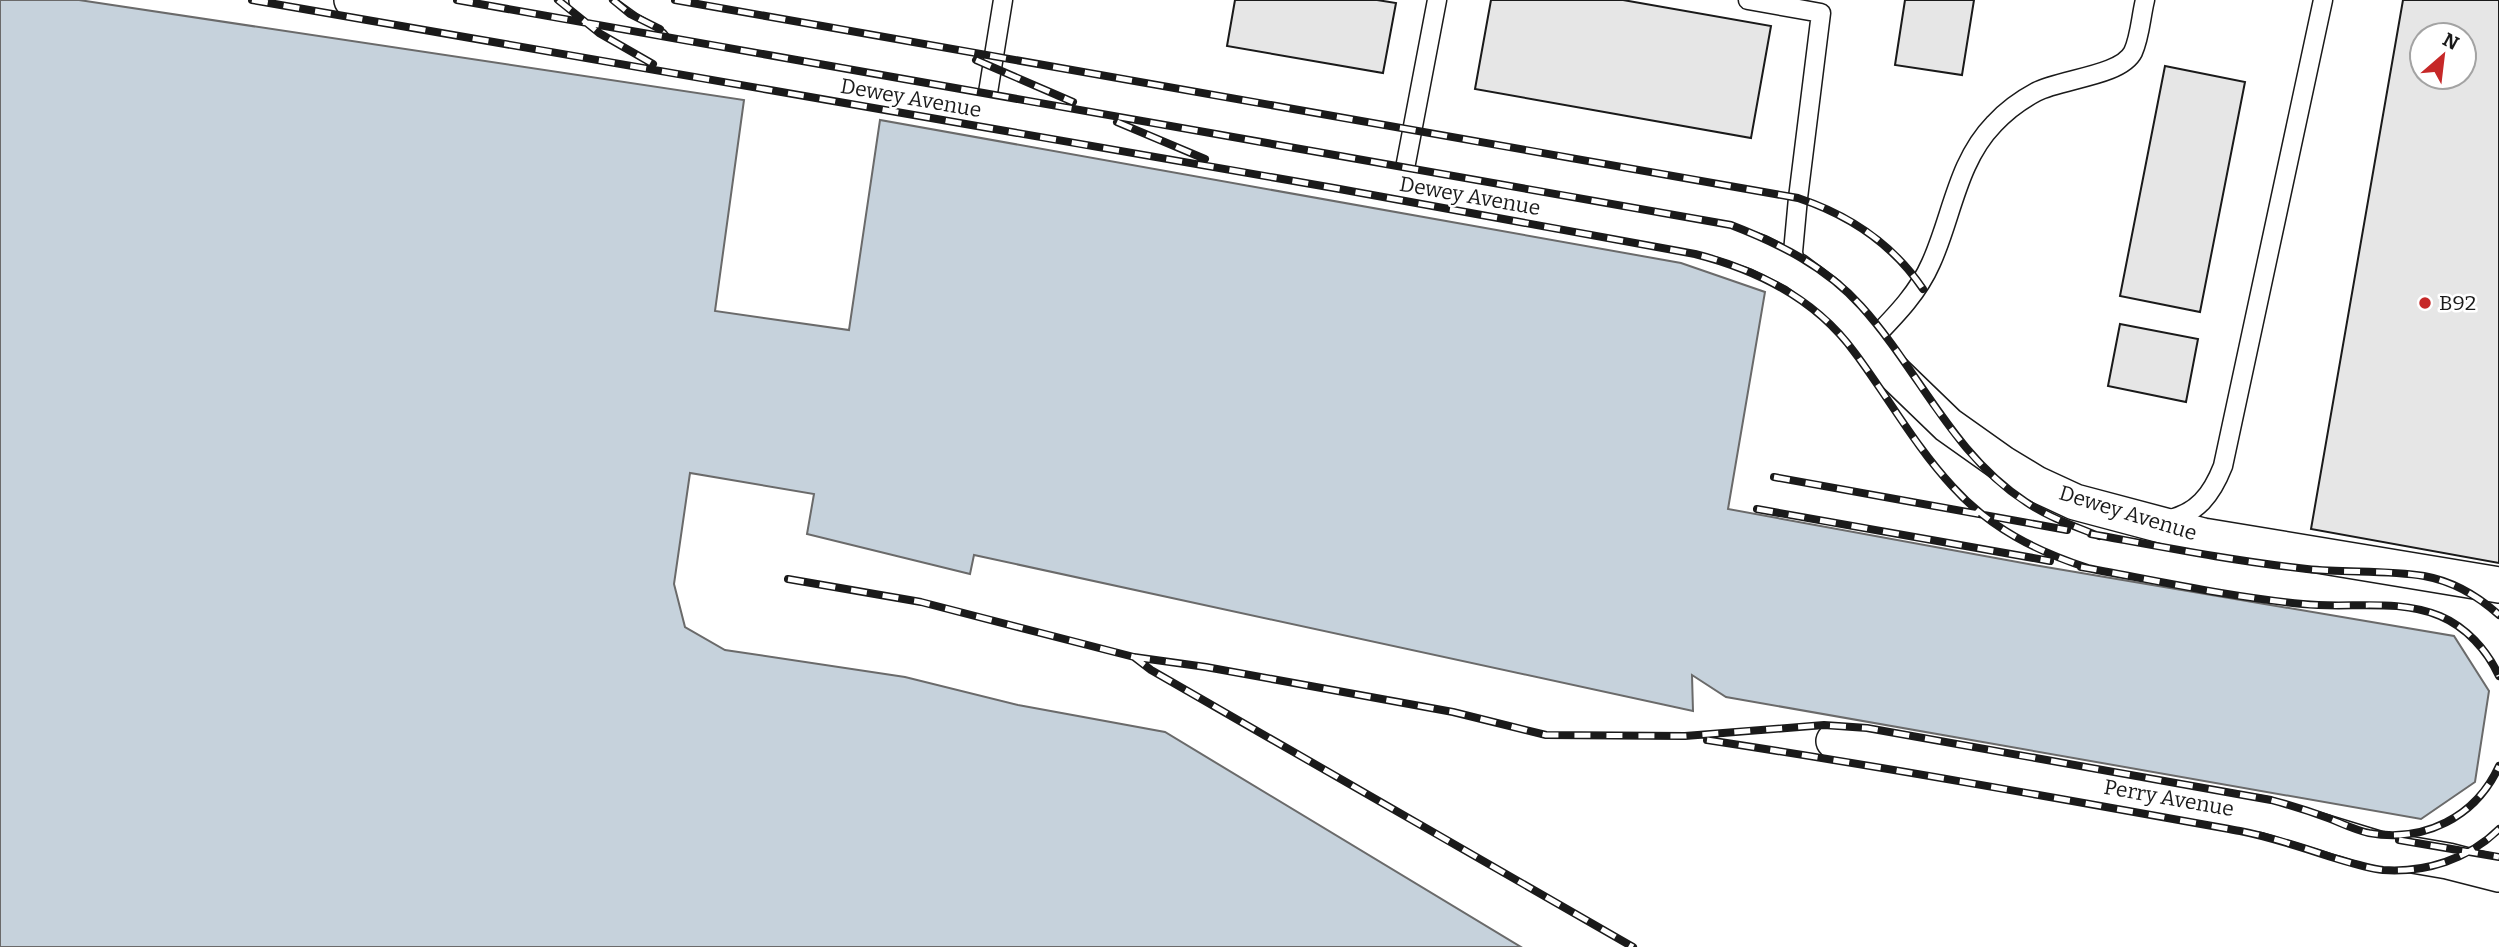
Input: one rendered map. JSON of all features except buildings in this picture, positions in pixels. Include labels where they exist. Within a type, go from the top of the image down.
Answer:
[{"type":"street","name":"Dewey Avenue","points":[[352,0],[1720,239],[1760,253],[1796,271],[1835,302],[1906,386],[1933,412],[2003,464],[2036,484],[2075,502],[2203,536],[2499,585]]},
{"type":"street","points":[[587,0],[642,39],[703,61]]},
{"type":"street","name":"Perry Avenue","points":[[1834,741],[2267,815],[2378,849],[2448,861],[2499,874]]},
{"type":"lane","points":[[985,111],[1003,0]]},
{"type":"lane","points":[[1402,184],[1437,0]]},
{"type":"lane","points":[[1748,0],[1822,6],[1798,198],[1793,252],[1796,271]]},
{"type":"lane","points":[[1869,343],[1911,298],[1931,263],[1966,165],[1976,145],[1995,122],[2036,92],[2115,67],[2124,61],[2132,53],[2145,0]]},
{"type":"lane","points":[[2151,522],[2174,518],[2203,503],[2215,487],[2223,466],[2323,0]]},
{"type":"shaded area","points":[[0,0],[79,0],[744,100],[715,311],[849,330],[880,120],[1681,263],[1765,292],[1728,509],[2034,565],[2454,636],[2489,691],[2475,782],[2421,819],[1726,697],[1692,675],[1693,711],[974,555],[970,574],[807,534],[814,494],[690,473],[674,584],[685,627],[725,650],[905,677],[1018,705],[1165,732],[1521,947],[0,947]]},
{"type":"railway","points":[[252,0],[1334,188],[1695,254],[1718,261],[1784,289],[1804,302],[1840,334],[1939,471],[1982,515],[2032,546],[2088,568]]},
{"type":"railway","points":[[457,0],[1731,225],[1801,258],[1833,280],[1861,306],[1882,331],[1977,460],[2026,502],[2061,521],[2099,536]]},
{"type":"railway","points":[[558,0],[599,33],[653,64]]},
{"type":"railway","points":[[613,0],[630,14],[660,29]]},
{"type":"railway","points":[[675,0],[1798,198],[1835,213],[1868,233],[1898,258],[1923,289]]},
{"type":"railway","points":[[976,60],[1073,102]]},
{"type":"railway","points":[[1117,122],[1205,159]]},
{"type":"railway","points":[[1774,477],[2067,530]]},
{"type":"railway","points":[[1757,509],[2050,561]]},
{"type":"railway","points":[[2091,534],[2280,566],[2424,576],[2464,590],[2499,615]]},
{"type":"railway","points":[[2081,567],[2275,601],[2407,607],[2424,611],[2450,621],[2467,633],[2482,648],[2499,676]]},
{"type":"railway","points":[[788,579],[921,602],[1134,657],[1151,670],[1633,947]]},
{"type":"railway","points":[[1134,657],[1206,667],[1453,712],[1546,735],[1685,736],[1824,725],[1867,728],[2271,800],[2364,832],[2389,835],[2428,830],[2462,812],[2477,799],[2499,766]]},
{"type":"railway","points":[[1707,740],[1907,772],[2240,831],[2383,870],[2415,869],[2446,862],[2474,848],[2499,829]]},
{"type":"railway","points":[[2399,840],[2499,857]]},
{"type":"place","name":"B92","points":[[2425,303]]}]
